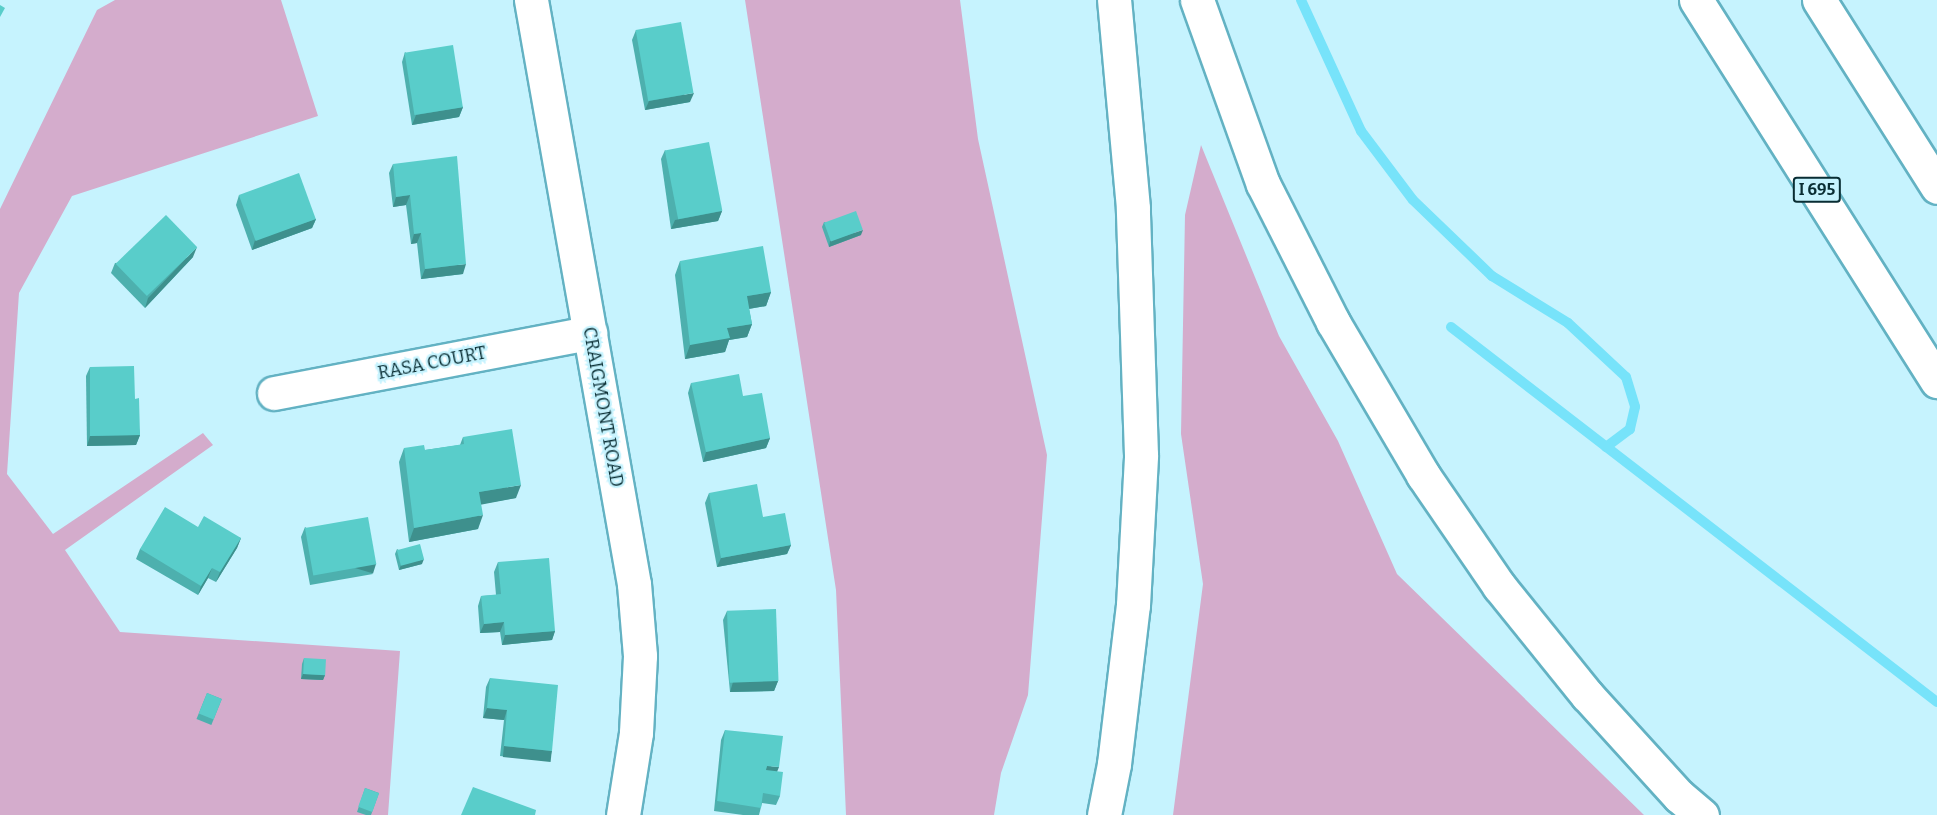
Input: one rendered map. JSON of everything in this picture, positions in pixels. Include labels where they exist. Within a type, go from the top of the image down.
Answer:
[{"type":"main road","name":"CRAIGMONT ROAD","points":[[531,0],[634,584],[640,656],[636,733],[622,815]]},
{"type":"main road","points":[[1104,815],[1114,764],[1132,605],[1141,455],[1133,208],[1114,0]]},
{"type":"main road","points":[[1197,0],[1263,184],[1333,322],[1423,474],[1499,586],[1587,696],[1679,796],[1702,815]]},
{"type":"main road","name":"I 695","points":[[1696,0],[1937,381]]},
{"type":"main road","points":[[1820,0],[1937,187]]},
{"type":"main road","name":"RASA COURT","points":[[274,393],[590,333]]},
{"type":"shaded area","points":[[115,0],[281,0],[318,116],[72,196],[19,293],[7,474],[53,534],[203,433],[213,445],[65,550],[120,632],[400,651],[388,815],[0,815],[0,209],[97,10]]},
{"type":"shaded area","points":[[745,0],[960,0],[978,139],[1047,455],[1028,695],[1001,773],[994,815],[846,815],[836,590]]},
{"type":"shaded area","points":[[1201,145],[1279,336],[1338,441],[1397,574],[1644,815],[1173,815],[1203,584],[1181,434],[1185,215]]},
{"type":"building","points":[[0,5],[5,8],[0,17]]},
{"type":"building","points":[[681,22],[694,93],[648,101],[636,30]]},
{"type":"building","points":[[453,45],[463,107],[414,115],[405,53]]},
{"type":"building","points":[[709,142],[722,211],[678,219],[665,151]]},
{"type":"building","points":[[457,156],[466,264],[425,269],[421,233],[414,234],[410,195],[396,197],[393,164]]},
{"type":"building","points":[[299,173],[316,219],[256,241],[239,195]]},
{"type":"building","points":[[856,211],[863,230],[831,241],[824,223]]},
{"type":"building","points":[[166,215],[197,247],[147,296],[116,264]]},
{"type":"building","points":[[763,246],[771,292],[747,296],[752,324],[727,328],[730,338],[690,345],[680,261]]},
{"type":"building","points":[[134,366],[135,399],[139,398],[140,435],[90,436],[90,367]]},
{"type":"building","points":[[739,374],[743,396],[762,393],[770,438],[706,452],[691,383]]},
{"type":"building","points":[[512,429],[521,485],[479,492],[483,515],[414,528],[404,448],[424,445],[425,450],[464,444],[463,437]]},
{"type":"building","points":[[757,484],[763,517],[785,513],[791,545],[721,558],[709,493]]},
{"type":"building","points":[[165,507],[198,527],[204,516],[241,538],[220,572],[212,568],[201,586],[140,549]]},
{"type":"building","points":[[368,517],[376,564],[313,575],[305,528]]},
{"type":"building","points":[[420,544],[424,559],[401,566],[397,550]]},
{"type":"building","points":[[549,558],[555,631],[505,635],[504,622],[484,624],[481,596],[501,594],[498,562]]},
{"type":"building","points":[[776,609],[779,681],[730,683],[727,611]]},
{"type":"building","points":[[304,658],[326,659],[325,675],[303,674]]},
{"type":"building","points":[[490,678],[558,685],[552,751],[504,746],[507,710],[487,708]]},
{"type":"building","points":[[207,693],[222,699],[214,719],[199,713]]},
{"type":"building","points":[[725,730],[783,736],[779,767],[767,766],[766,770],[783,772],[780,796],[763,793],[761,808],[717,801]]},
{"type":"building","points":[[473,787],[536,810],[535,815],[461,815]]},
{"type":"building","points":[[365,788],[379,793],[372,812],[358,807]]},
{"type":"waterway","points":[[1301,0],[1361,131],[1413,200],[1492,276],[1568,323],[1626,377],[1635,407],[1630,429],[1606,447]]},
{"type":"waterway","points":[[1451,327],[1937,702]]}]
